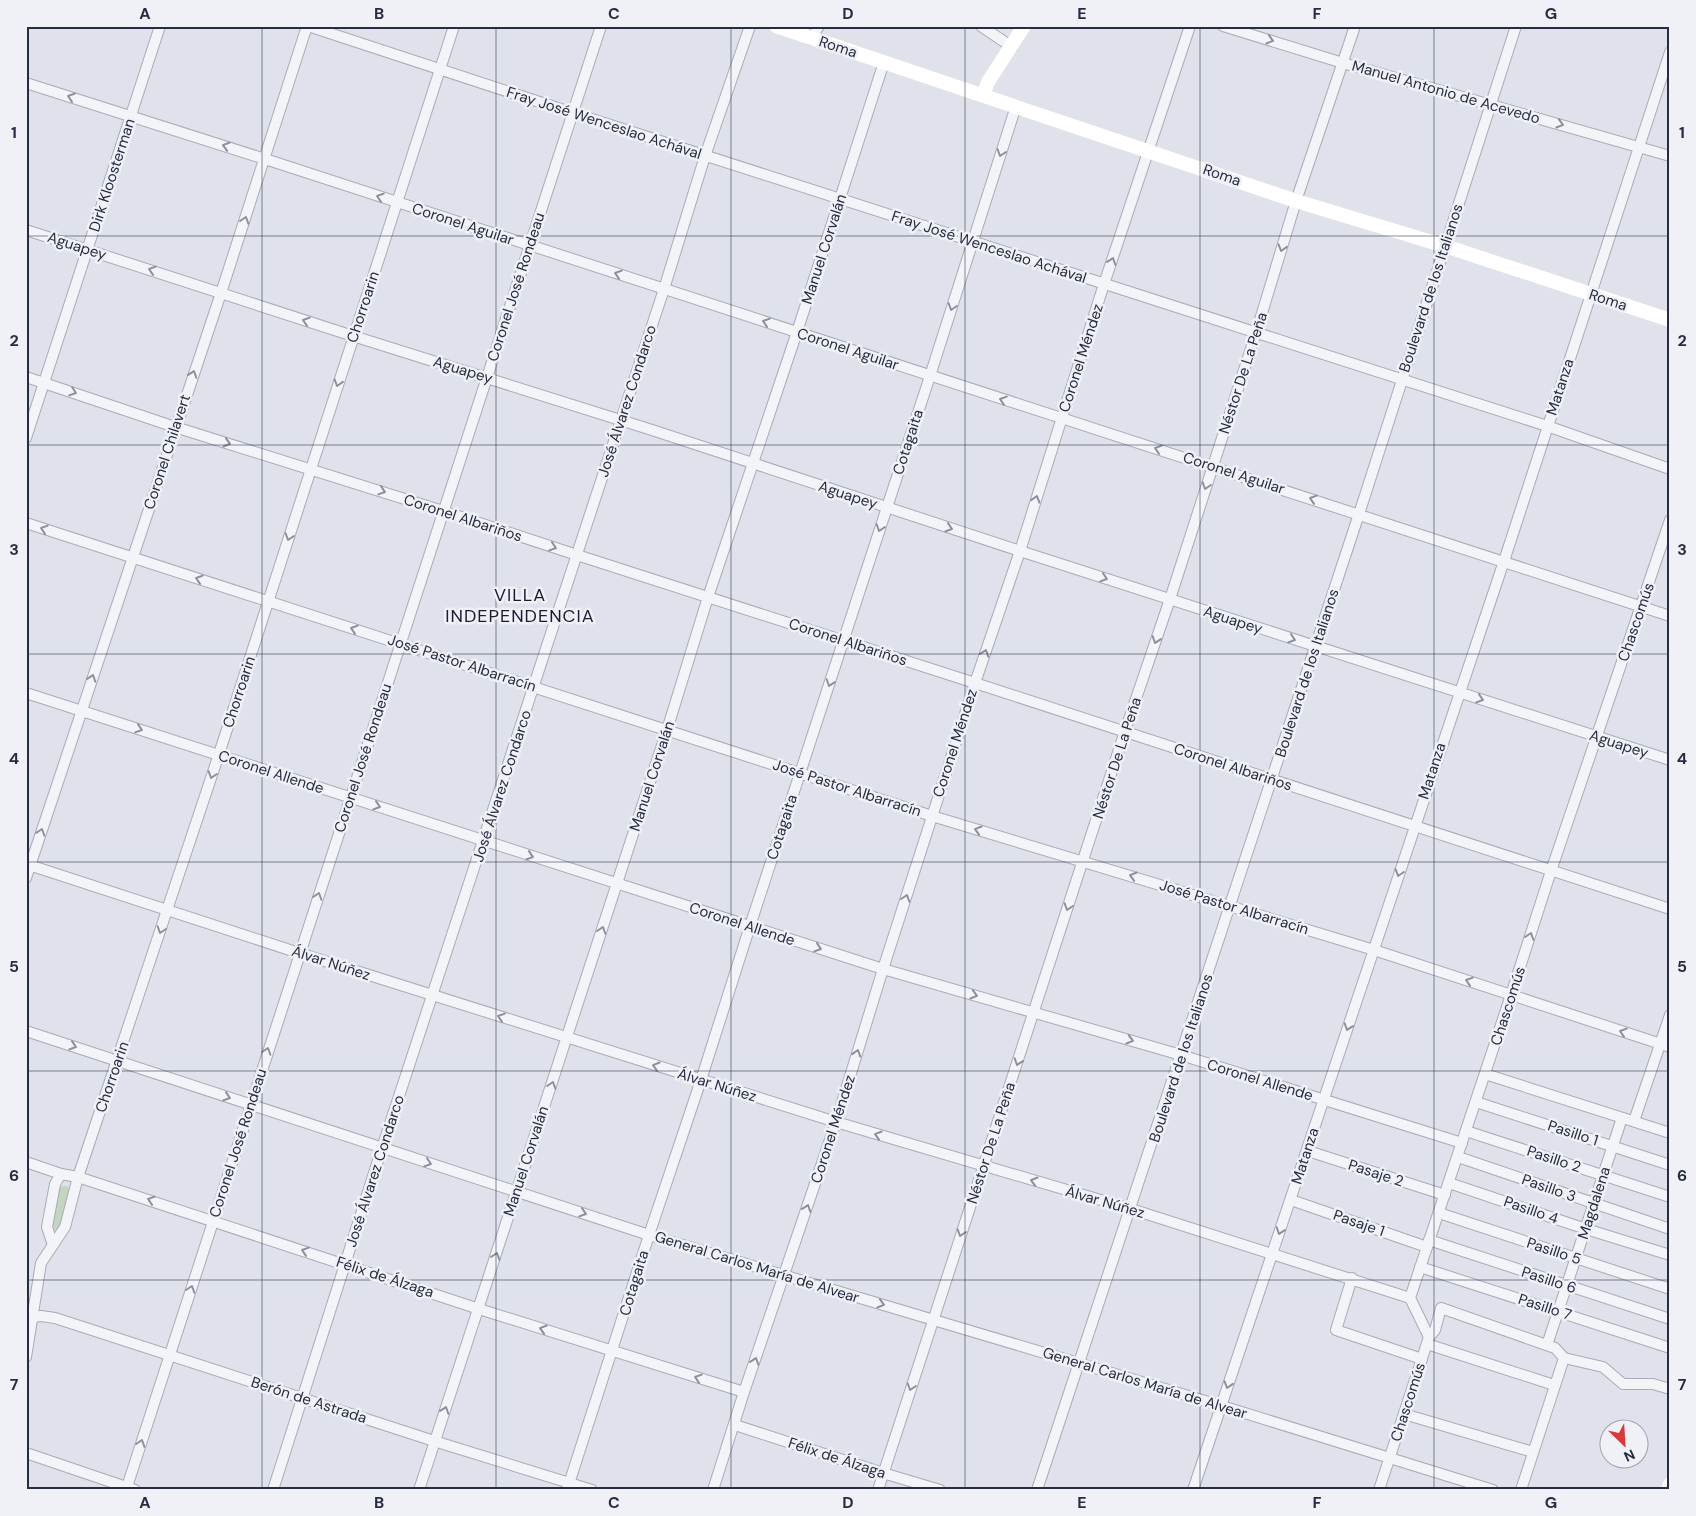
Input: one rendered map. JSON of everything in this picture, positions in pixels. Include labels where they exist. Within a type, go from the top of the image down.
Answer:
[{"type":"street","name":"Dirk Kloosterman","points":[[26,438],[160,26]]},
{"type":"street","name":"Fray José Wenceslao Achával","points":[[308,26],[705,156],[1547,426],[1670,469]]},
{"type":"street","name":"Coronel Chilavert","points":[[26,878],[28,864],[133,558],[308,26]]},
{"type":"street","name":"Chorroarin","points":[[26,1357],[30,1317],[41,1263],[65,1227],[78,1176],[168,910],[454,26]]},
{"type":"street","name":"Coronel José Rondeau","points":[[129,1489],[212,1221],[601,26]]},
{"type":"street","name":"José Álvarez Condarco","points":[[274,1490],[382,1148],[664,289],[705,156],[750,26]]},
{"type":"street","name":"Roma","points":[[776,26],[1296,201],[1445,246],[1670,320]]},
{"type":"street","points":[[811,39],[819,26]]},
{"type":"street","points":[[981,26],[1012,47]]},
{"type":"street","points":[[983,95],[988,82],[1024,26]]},
{"type":"street","name":"Coronel Méndez","points":[[713,1490],[744,1392],[836,1122],[932,816],[1020,551],[1104,284],[1190,26]]},
{"type":"street","name":"Manuel Antonio de Acevedo","points":[[1223,26],[1343,63],[1670,156]]},
{"type":"street","name":"Néstor De La Peña","points":[[878,1490],[1125,731],[1170,599],[1256,333],[1296,201],[1355,26]]},
{"type":"street","name":"Boulevard de los Italianos","points":[[1037,1490],[1182,1056],[1516,26]]},
{"type":"street","name":"Matanza","points":[[1193,1490],[1308,1151],[1458,692],[1504,562],[1670,52]]},
{"type":"street","name":"Manuel Corvalán","points":[[419,1490],[667,730],[708,597],[797,332],[884,62]]},
{"type":"street","name":"Coronel Aguilar","points":[[26,83],[1213,466],[1670,616]]},
{"type":"street","name":"Cotagaita","points":[[568,1486],[844,641],[1016,106]]},
{"type":"street","name":"Aguapey","points":[[26,230],[1670,760]]},
{"type":"street","name":"Coronel Albariños","points":[[26,377],[175,427],[443,511],[1670,909]]},
{"type":"street","name":"Chascomús","points":[[1410,1298],[1551,871],[1670,520]]},
{"type":"street","name":"José Pastor Albarracín","points":[[26,523],[932,816],[1374,950],[1665,1046]]},
{"type":"street","name":"Coronel Allende","points":[[26,693],[883,969],[1182,1056],[1462,1143]]},
{"type":"street","name":"Álvar Núñez","points":[[28,864],[567,1038],[836,1122],[1131,1209],[1410,1298]]},
{"type":"street","points":[[1634,1121],[1665,1046],[1670,1015]]},
{"type":"street","name":"General Carlos María de Alvear","points":[[26,1031],[649,1235],[1222,1406],[1493,1490]]},
{"type":"street","points":[[1485,1074],[1670,1133]]},
{"type":"street","name":"Pasillo 1","points":[[1476,1102],[1670,1165]]},
{"type":"street","name":"Magdalena","points":[[1547,1346],[1622,1118]]},
{"type":"street","name":"Pasillo 2","points":[[1466,1131],[1670,1197]]},
{"type":"street","name":"Pasaje 2","points":[[1308,1151],[1445,1195]]},
{"type":"street","name":"Pasillo 3","points":[[1458,1157],[1670,1229]]},
{"type":"street","name":"Félix de Álzaga","points":[[26,1162],[61,1174],[78,1176],[479,1309],[744,1392]]},
{"type":"street","points":[[53,1245],[47,1226],[55,1184],[61,1174]]},
{"type":"street","name":"Pasillo 4","points":[[1449,1183],[1670,1255]]},
{"type":"street","name":"Pasaje 1","points":[[1291,1200],[1428,1244]]},
{"type":"street","name":"Pasillo 5","points":[[1439,1213],[1670,1289]]},
{"type":"street","name":"Pasillo 6","points":[[1428,1244],[1567,1286],[1670,1320]]},
{"type":"street","name":"Pasillo 7","points":[[1420,1267],[1670,1348]]},
{"type":"street","points":[[1352,1278],[1336,1330],[1422,1359]]},
{"type":"street","points":[[1410,1298],[1428,1341],[1554,1385]]},
{"type":"street","name":"Chascomús","points":[[1379,1490],[1428,1341],[1435,1330],[1441,1308],[1547,1346]]},
{"type":"street","name":"Berón de Astrada","points":[[30,1317],[55,1318],[302,1397],[568,1486],[592,1490]]},
{"type":"street","points":[[1547,1346],[1555,1348],[1564,1358],[1602,1367],[1622,1384],[1653,1384],[1670,1389]]},
{"type":"street","points":[[1521,1490],[1564,1358]]},
{"type":"street","points":[[1404,1414],[1533,1452]]},
{"type":"street","name":"Félix de Álzaga","points":[[735,1425],[940,1490]]},
{"type":"street","points":[[26,1453],[129,1489]]},
{"type":"street","points":[[1668,1490],[1670,1484]]},
{"type":"green space","points":[[65,1186],[70,1191],[60,1230],[56,1231],[52,1222],[53,1210],[59,1187]]},
{"type":"district","name":"VILLA INDEPENDENCIA","points":[[520,605]]}]
